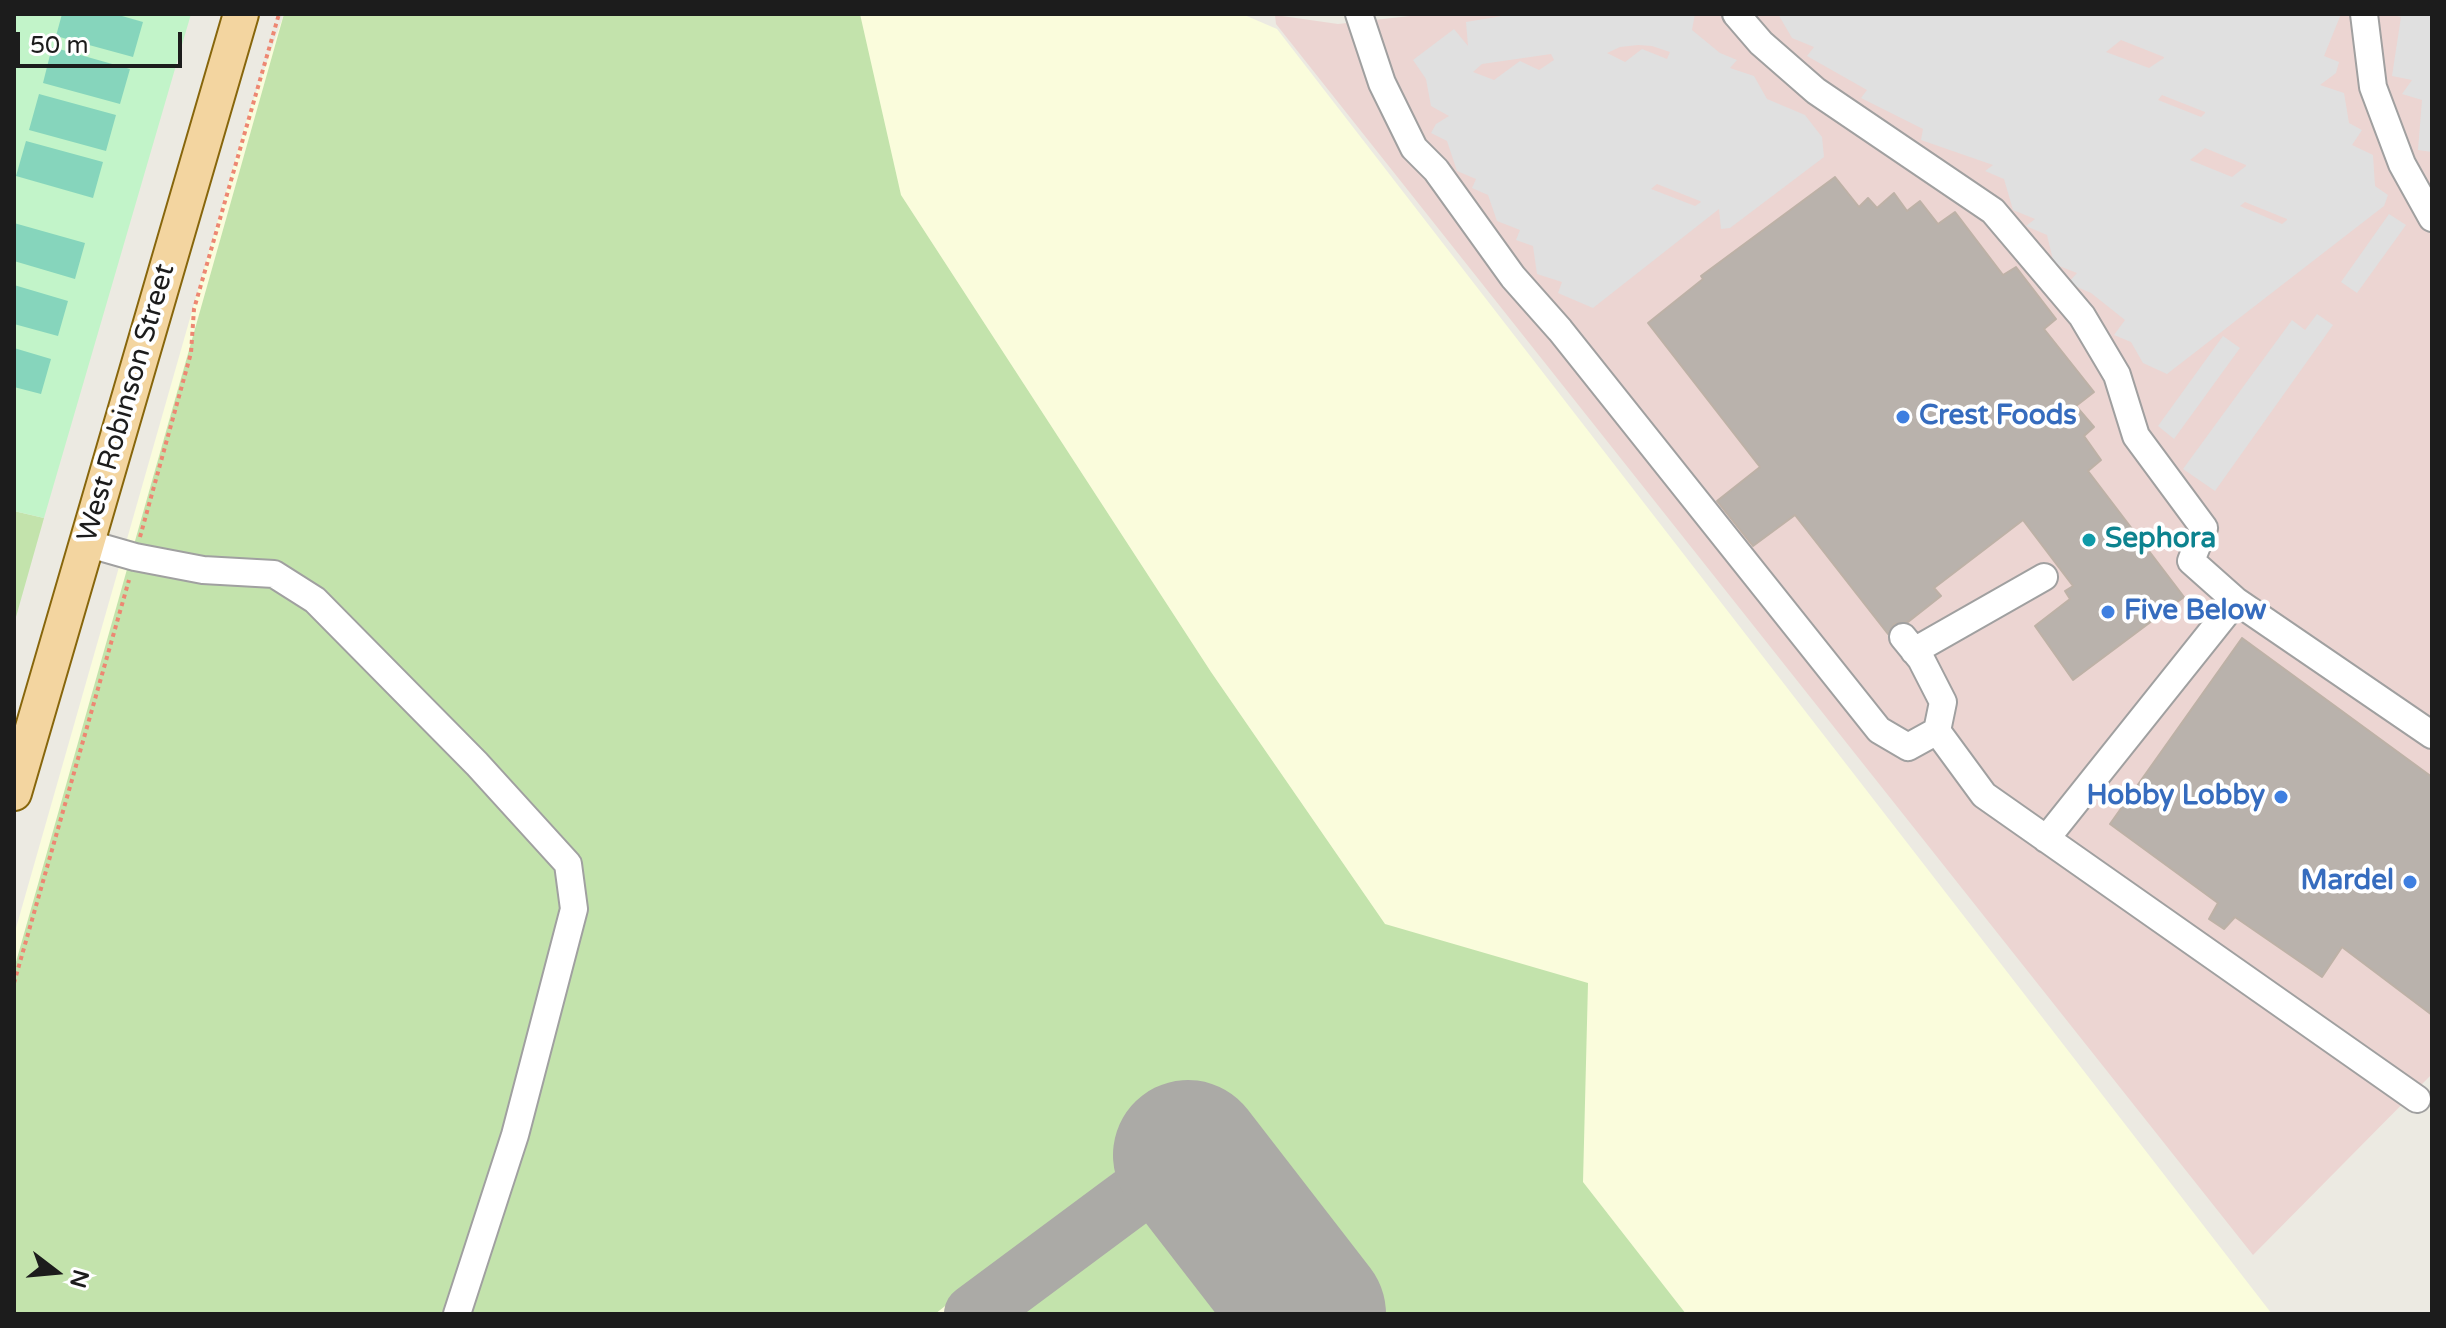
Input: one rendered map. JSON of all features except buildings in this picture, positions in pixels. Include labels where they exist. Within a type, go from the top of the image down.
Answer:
[{"type":"main road","name":"West Robinson Street","points":[[14,793],[241,14]]},
{"type":"street","points":[[1359,14],[1382,83],[1414,148],[1436,170],[1513,277],[1560,330],[1879,730],[1908,747],[1937,731]]},
{"type":"street","points":[[1736,14],[1761,43],[1816,91],[1993,211],[2082,316],[2117,375],[2136,436],[2204,528],[2191,561],[2236,601],[2432,735]]},
{"type":"street","points":[[2364,14],[2373,87],[2402,164],[2432,218]]},
{"type":"street","points":[[86,543],[135,557],[203,570],[274,574],[315,600],[477,764],[568,864],[574,909],[515,1135],[457,1314]]},
{"type":"street","points":[[2044,577],[1909,644],[1943,702],[1937,731],[1984,795],[2417,1099]]},
{"type":"street","points":[[2046,839],[2236,601]]},
{"type":"path","points":[[14,983],[191,353],[194,309],[279,14]]},
{"type":"shaded area","points":[[284,14],[1242,14],[1277,29],[2272,1314],[14,1314],[14,935],[248,115]]},
{"type":"shaded area","points":[[1428,14],[2432,14],[2432,1074],[2253,1255],[1276,24],[1275,15],[1338,24]]},
{"type":"shaded area","points":[[1514,14],[1695,14],[1692,30],[1720,53],[1737,60],[1730,68],[1754,76],[1767,99],[1805,115],[1822,137],[1824,157],[1730,228],[1721,229],[1719,209],[1593,308],[1558,293],[1562,282],[1537,274],[1533,246],[1516,240],[1520,230],[1497,221],[1488,195],[1472,188],[1476,179],[1457,171],[1447,141],[1431,133],[1436,124],[1449,116],[1431,106],[1426,79],[1413,60],[1454,29],[1468,46],[1466,22]],"holes":[[[1652,46],[1670,52],[1667,59],[1642,49],[1625,62],[1607,53],[1620,47]],[[1551,54],[1554,60],[1539,70],[1520,61],[1494,80],[1473,72],[1482,64]],[[1657,184],[1701,202],[1695,206],[1651,189]]]},
{"type":"shaded area","points":[[1778,14],[2341,14],[2324,56],[2339,62],[2336,73],[2320,85],[2344,93],[2349,123],[2362,130],[2352,145],[2373,155],[2375,186],[2388,195],[2384,206],[2167,374],[2143,363],[2131,342],[2114,335],[2125,320],[2091,293],[2068,283],[2077,273],[2054,264],[2047,235],[2026,226],[2035,219],[2013,210],[2004,179],[1985,171],[1993,165],[1921,140],[1923,129],[1861,98],[1867,90],[1807,56],[1814,47],[1792,38]],"holes":[[[2121,40],[2164,58],[2149,68],[2106,52]],[[2162,95],[2205,113],[2201,117],[2158,100]],[[2205,148],[2246,166],[2232,177],[2190,160]],[[2245,202],[2287,220],[2282,224],[2240,206]]]},
{"type":"shaded area","points":[[2388,14],[2432,14],[2432,152],[2418,150],[2422,100],[2402,94],[2412,80],[2392,76],[2401,17]]},
{"type":"shaded area","points":[[2389,214],[2406,225],[2357,293],[2341,282]]},
{"type":"shaded area","points":[[2317,314],[2333,325],[2215,491],[2183,469],[2292,320],[2305,330]]},
{"type":"shaded area","points":[[2223,336],[2240,348],[2174,439],[2158,426]]},
{"type":"green space","points":[[14,14],[191,14],[44,518],[14,511]]},
{"type":"green space","points":[[62,14],[115,14],[143,22],[133,57],[56,36]]},
{"type":"green space","points":[[284,14],[860,14],[901,195],[1211,672],[1385,924],[1588,983],[1583,1182],[1686,1314],[1375,1314],[1199,1087],[1120,1150],[1129,1161],[935,1314],[14,1314],[14,969]]},
{"type":"green space","points":[[52,47],[130,69],[120,104],[43,83]]},
{"type":"green space","points":[[39,94],[116,115],[106,151],[29,130]]},
{"type":"green space","points":[[26,141],[103,162],[93,198],[16,176]]},
{"type":"green space","points":[[14,223],[85,243],[75,279],[14,261]]},
{"type":"green space","points":[[14,285],[68,301],[58,336],[14,324]]},
{"type":"green space","points":[[14,348],[51,359],[41,394],[14,387]]},
{"type":"green space","points":[[14,511],[44,518],[14,624]]},
{"type":"green space","points":[[1138,1221],[1185,1234],[1247,1314],[1007,1314],[1113,1230]]},
{"type":"taxiway","points":[[974,1314],[1188,1155]]},
{"type":"runway","points":[[1188,1155],[1311,1314]]},
{"type":"place","name":"Crest Foods","points":[[1903,417]]},
{"type":"place","name":"Sephora","points":[[2089,540]]},
{"type":"place","name":"Five Below","points":[[2108,612]]},
{"type":"place","name":"Hobby Lobby","points":[[2281,797]]},
{"type":"place","name":"Mardel","points":[[2410,882]]}]
